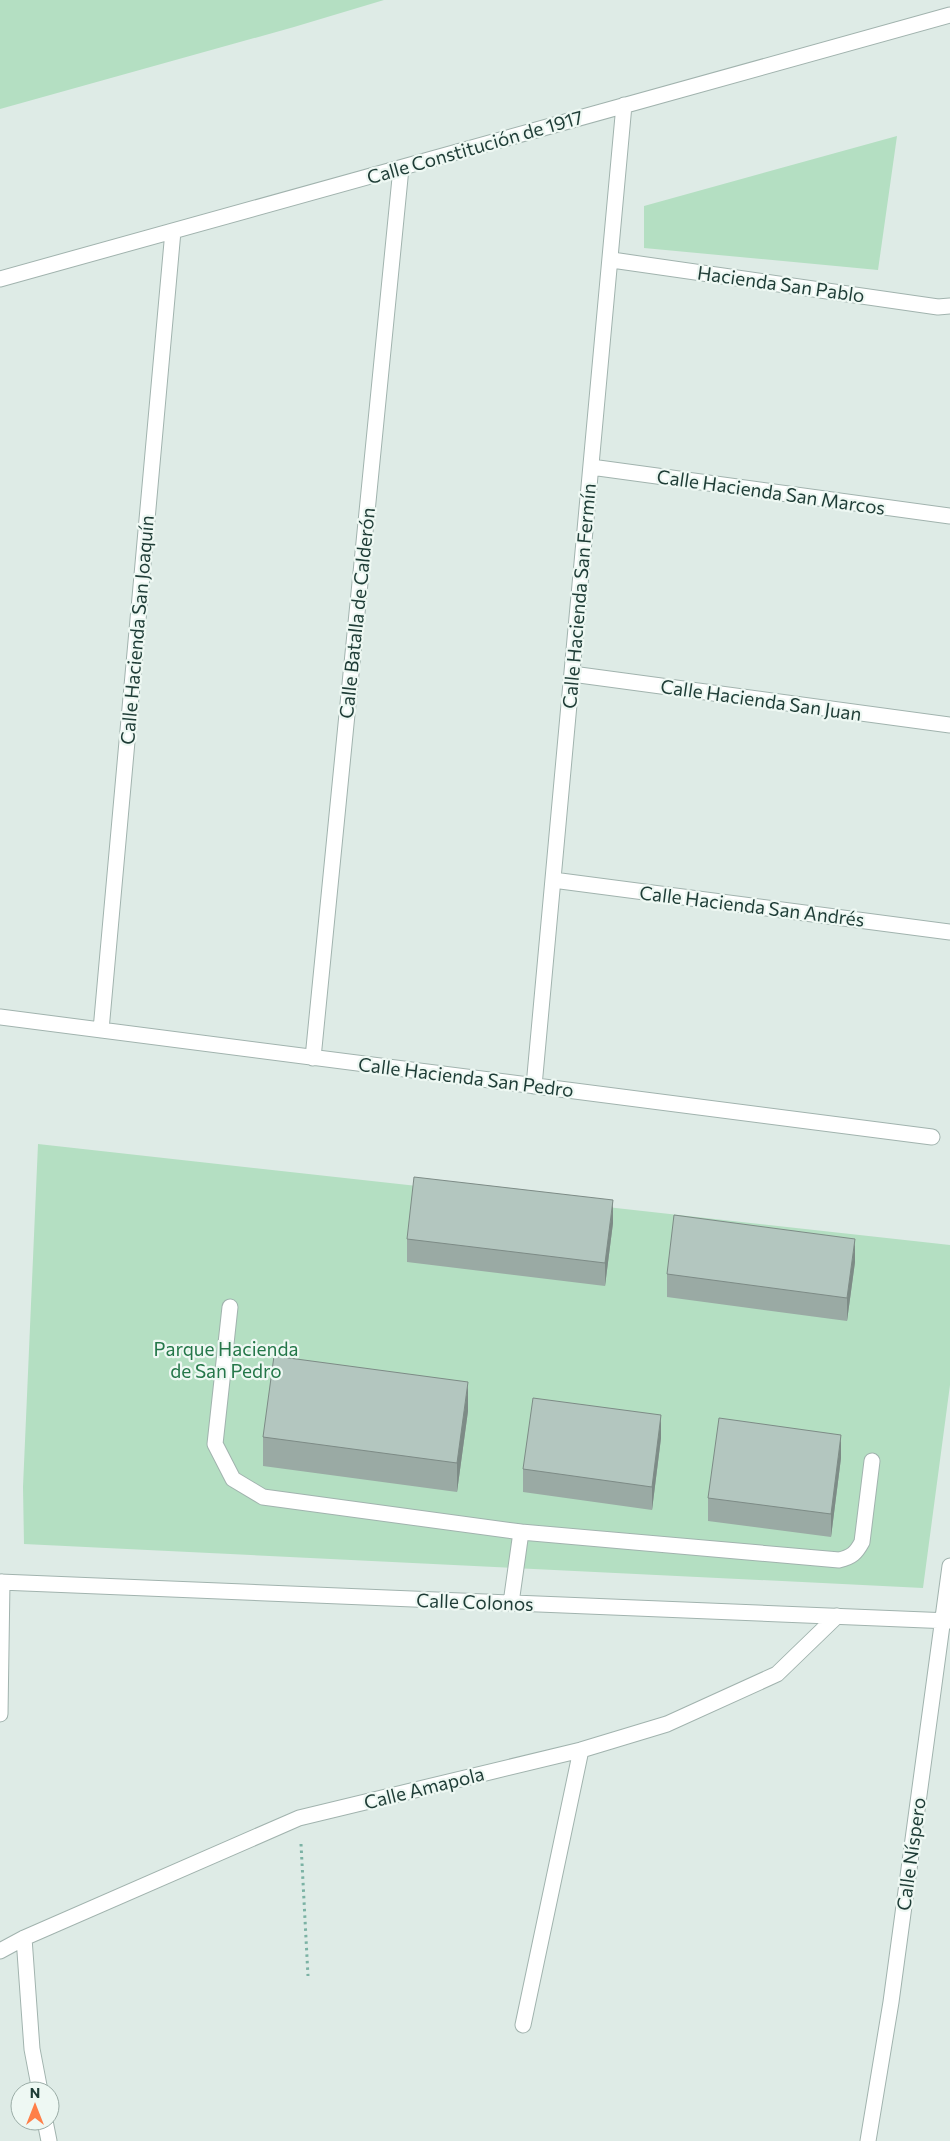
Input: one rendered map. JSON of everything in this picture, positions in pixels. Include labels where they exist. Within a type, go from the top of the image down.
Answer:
[{"type":"street","name":"Calle Constitución de 1917","points":[[0,279],[950,15]]},
{"type":"street","name":"Calle Hacienda San Fermín","points":[[534,1086],[612,260],[624,105]]},
{"type":"street","name":"Calle Batalla de Calderón","points":[[313,1058],[401,168]]},
{"type":"street","name":"Calle Hacienda San Joaquín","points":[[101,1030],[173,231]]},
{"type":"street","name":"Hacienda San Pablo","points":[[612,260],[938,307],[950,306]]},
{"type":"street","name":"Calle Hacienda San Marcos","points":[[591,467],[950,516]]},
{"type":"street","name":"Calle Hacienda San Juan","points":[[572,674],[950,725]]},
{"type":"street","name":"Calle Hacienda San Andrés","points":[[553,880],[950,932]]},
{"type":"street","name":"Calle Hacienda San Pedro","points":[[0,1017],[932,1136]]},
{"type":"street","points":[[230,1307],[215,1444],[232,1479],[263,1497],[521,1532],[839,1560],[849,1558],[857,1552],[862,1542],[872,1461]]},
{"type":"street","points":[[512,1603],[521,1532]]},
{"type":"street","name":"Calle Níspero","points":[[868,2141],[891,2002],[946,1621],[950,1566]]},
{"type":"street","points":[[0,1714],[1,1582]]},
{"type":"street","name":"Calle Colonos","points":[[1,1582],[946,1621]]},
{"type":"street","name":"Calle Amapola","points":[[0,1951],[24,1938],[300,1818],[581,1750],[667,1724],[777,1674],[837,1616]]},
{"type":"street","points":[[523,2025],[581,1750]]},
{"type":"street","points":[[24,1938],[32,2049],[38,2081]]},
{"type":"path","points":[[300,1818],[308,1976]]},
{"type":"green space","points":[[0,0],[384,0],[0,109]]},
{"type":"green space","points":[[897,136],[878,270],[644,248],[644,206]]},
{"type":"green space","name":"Parque Hacienda de San Pedro","points":[[38,1144],[950,1245],[950,1385],[923,1588],[24,1544],[23,1487]]},
{"type":"building","points":[[414,1177],[613,1200],[605,1263],[407,1239]]},
{"type":"building","points":[[674,1215],[855,1239],[847,1298],[667,1274]]},
{"type":"building","points":[[274,1356],[468,1382],[457,1463],[263,1437]]},
{"type":"building","points":[[533,1398],[661,1415],[652,1487],[523,1469]]},
{"type":"building","points":[[719,1418],[841,1435],[831,1514],[708,1498]]}]
